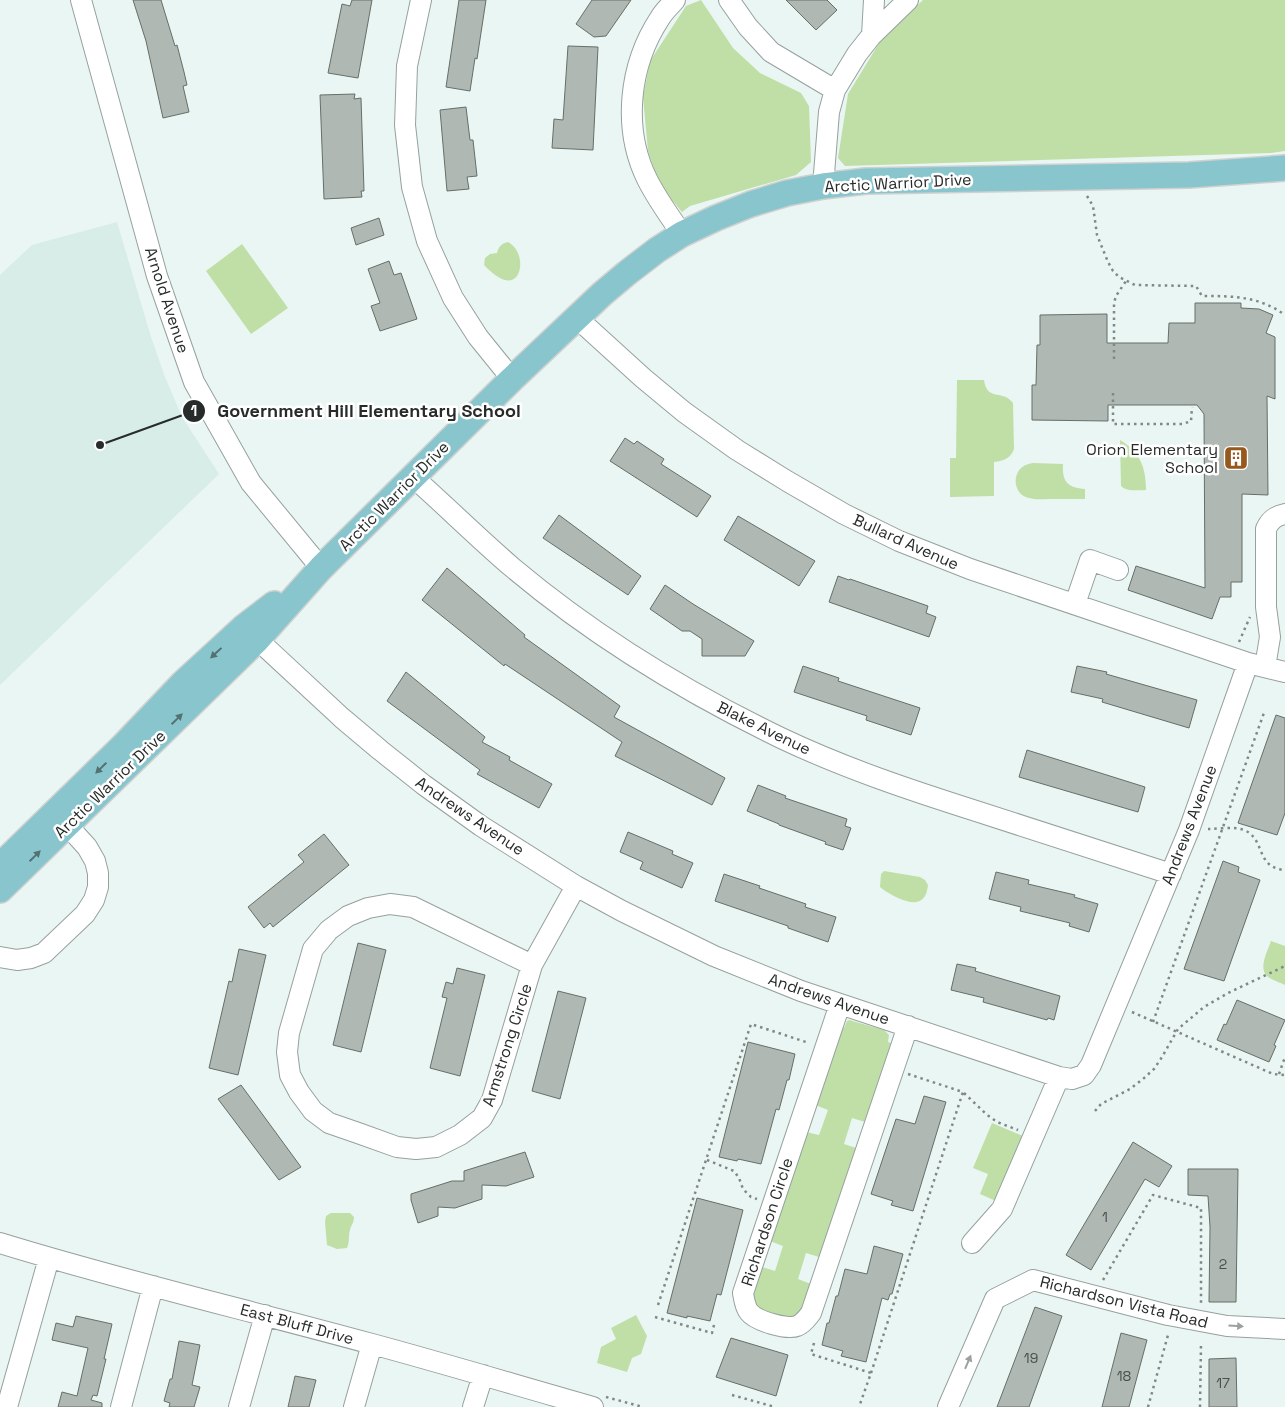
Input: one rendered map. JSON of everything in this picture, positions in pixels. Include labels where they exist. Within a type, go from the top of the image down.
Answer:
[{"type":"main road","name":"Arctic Warrior Drive","points":[[0,866],[124,746],[183,683],[246,628],[321,568],[512,379],[627,272],[682,234],[751,204],[787,193],[823,186],[866,181],[1189,175],[1285,168]]},
{"type":"main road","name":"Arctic Warrior Drive","points":[[0,890],[67,825],[246,628]]},
{"type":"street","name":"Arnold Avenue","points":[[80,0],[157,276],[194,382],[251,483],[321,568]]},
{"type":"street","points":[[421,0],[407,66],[405,125],[412,187],[427,241],[453,298],[478,337],[512,379]]},
{"type":"street","points":[[675,0],[660,16],[648,39],[639,62],[631,110],[638,158],[647,180],[682,234]]},
{"type":"street","points":[[729,0],[748,27],[771,52],[835,90]]},
{"type":"street","points":[[872,35],[874,0]]},
{"type":"street","points":[[823,186],[829,112],[835,90],[857,54],[872,35],[908,0]]},
{"type":"street","name":"Bullard Avenue","points":[[577,318],[643,378],[684,412],[737,450],[844,514],[899,541],[970,569],[1257,665],[1285,672]]},
{"type":"street","name":"Blake Avenue","points":[[414,476],[513,568],[580,620],[688,689],[734,714],[824,757],[888,782],[1171,874]]},
{"type":"street","name":"Andrews Avenue","points":[[246,628],[342,718],[424,785],[481,826],[576,886],[714,956],[757,974],[840,1004],[1060,1077],[1072,1079],[1084,1075],[1091,1065],[1171,874],[1210,773],[1270,637],[1266,607],[1266,529],[1270,521],[1277,516],[1285,514]]},
{"type":"street","points":[[1075,604],[1090,560],[1118,570]]},
{"type":"street","points":[[0,957],[17,960],[31,958],[44,953],[85,914],[94,900],[98,886],[96,861],[67,825]]},
{"type":"street","name":"Armstrong Circle","points":[[532,965],[413,907],[390,904],[368,908],[348,916],[329,930],[313,949],[288,1033],[287,1052],[290,1075],[299,1092],[313,1111],[329,1123],[397,1147],[416,1149],[436,1147],[460,1135],[482,1118],[492,1100],[532,965],[576,886]]},
{"type":"street","name":"Richardson Circle","points":[[840,1004],[743,1293],[748,1312],[756,1318],[788,1328],[798,1326],[811,1313],[908,1026]]},
{"type":"street","points":[[972,1243],[1002,1209],[1060,1077]]},
{"type":"street","name":"East Bluff Drive","points":[[0,1243],[152,1286],[372,1344],[591,1407]]},
{"type":"street","points":[[7,1407],[49,1258]]},
{"type":"street","name":"Richardson Vista Road","points":[[948,1407],[995,1299],[1032,1280],[1168,1316],[1227,1326],[1285,1329]]},
{"type":"street","points":[[121,1407],[152,1286]]},
{"type":"street","points":[[239,1407],[265,1316]]},
{"type":"street","points":[[354,1407],[372,1344]]},
{"type":"street","points":[[473,1407],[483,1375]]},
{"type":"path","points":[[1086,196],[1090,199],[1093,206],[1097,235],[1108,262],[1119,277],[1135,285],[1196,286],[1202,296],[1249,298],[1266,304],[1285,315]]},
{"type":"path","points":[[1114,359],[1114,303],[1116,296],[1126,281]]},
{"type":"path","points":[[1112,393],[1112,424],[1183,424],[1191,420],[1192,407]]},
{"type":"path","points":[[1152,1022],[1265,710]]},
{"type":"path","points":[[1188,830],[1243,830],[1251,834],[1258,842],[1265,859],[1270,865],[1285,870]]},
{"type":"path","points":[[1095,1111],[1100,1104],[1130,1089],[1154,1069],[1178,1029],[1188,1019],[1228,993],[1285,966]]},
{"type":"path","points":[[1117,1005],[1273,1074],[1285,1075]]},
{"type":"path","points":[[658,1305],[751,1024],[814,1045]]},
{"type":"path","points":[[1279,1074],[1285,1057]]},
{"type":"path","points":[[903,1072],[964,1092],[997,1122],[1034,1136]]},
{"type":"path","points":[[859,1407],[964,1092]]},
{"type":"path","points":[[706,1160],[734,1171],[743,1189],[751,1197],[772,1207]]},
{"type":"path","points":[[1102,1281],[1153,1195],[1201,1208],[1201,1309]]},
{"type":"path","points":[[656,1317],[712,1333],[715,1322]]},
{"type":"path","points":[[1148,1407],[1168,1335]]},
{"type":"path","points":[[814,1343],[811,1354],[870,1373]]},
{"type":"path","points":[[1200,1407],[1201,1344]]},
{"type":"path","points":[[732,1395],[775,1407]]},
{"type":"shaded area","points":[[117,222],[151,337],[165,377],[182,417],[219,474],[0,685],[0,275],[32,245]]},
{"type":"green space","points":[[701,0],[733,48],[760,73],[801,93],[809,106],[811,162],[796,175],[690,206],[682,212],[660,186],[648,151],[643,97],[650,61],[686,6]]},
{"type":"green space","points":[[923,0],[1285,0],[1285,151],[1271,153],[845,166],[838,158],[848,94],[881,40]]},
{"type":"green space","points":[[508,242],[518,253],[520,260],[518,274],[509,280],[497,276],[484,265],[485,258],[490,254],[497,253],[501,246]]},
{"type":"green space","points":[[242,244],[288,308],[251,334],[206,271]]},
{"type":"green space","points":[[957,380],[984,380],[988,391],[1005,397],[1013,403],[1014,449],[1007,458],[994,462],[994,496],[950,497],[950,458],[956,458]]},
{"type":"green space","points":[[1120,440],[1137,455],[1145,474],[1146,490],[1129,490],[1121,486]]},
{"type":"green space","points":[[1033,463],[1063,464],[1065,479],[1074,487],[1085,489],[1085,499],[1037,499],[1022,495],[1016,485],[1017,474],[1024,466]]},
{"type":"green space","points":[[884,871],[920,877],[925,880],[928,885],[925,896],[918,902],[909,902],[887,892],[880,887],[881,874]]},
{"type":"green space","points":[[1271,941],[1285,946],[1285,985],[1271,979],[1264,973],[1264,959]]},
{"type":"green space","points":[[849,1020],[884,1030],[889,1035],[888,1042],[891,1043],[865,1122],[852,1118],[844,1144],[856,1148],[819,1257],[806,1253],[798,1279],[811,1284],[801,1312],[792,1317],[777,1315],[754,1305],[754,1291],[762,1267],[775,1271],[783,1246],[770,1241],[806,1132],[819,1135],[828,1110],[815,1105],[841,1027],[844,1028]]},
{"type":"green space","points":[[992,1123],[1023,1136],[996,1201],[980,1194],[988,1174],[973,1168]]},
{"type":"green space","points":[[331,1213],[350,1213],[354,1217],[349,1232],[347,1248],[337,1249],[327,1245],[325,1222],[326,1216]]},
{"type":"green space","points":[[636,1315],[647,1336],[641,1354],[632,1358],[627,1372],[597,1363],[601,1347],[616,1339],[611,1328]]},
{"type":"building","points":[[133,0],[161,0],[175,46],[177,45],[184,72],[187,85],[183,86],[189,112],[163,118],[146,41]]},
{"type":"building","points":[[352,0],[372,0],[358,78],[328,73],[342,4],[350,6]]},
{"type":"building","points":[[459,0],[486,0],[470,91],[446,87]]},
{"type":"building","points":[[592,0],[631,0],[606,36],[594,37],[576,24]]},
{"type":"building","points":[[786,0],[827,0],[837,10],[816,30]]},
{"type":"building","points":[[568,46],[598,47],[593,150],[552,148],[554,119],[563,120]]},
{"type":"building","points":[[355,94],[354,99],[361,98],[364,191],[361,191],[362,197],[324,199],[320,95]]},
{"type":"building","points":[[466,107],[470,140],[473,140],[477,176],[467,177],[469,189],[447,191],[440,110]]},
{"type":"building","points":[[379,218],[384,235],[356,245],[351,228]]},
{"type":"building","points":[[389,261],[394,275],[401,273],[417,319],[380,331],[371,306],[380,303],[368,269]]},
{"type":"building","name":"Orion Elementary School","points":[[1195,303],[1241,303],[1241,308],[1259,309],[1273,315],[1266,333],[1275,337],[1275,399],[1267,396],[1268,495],[1242,494],[1242,582],[1231,582],[1231,597],[1220,597],[1212,619],[1128,590],[1136,566],[1205,588],[1204,414],[1197,405],[1108,405],[1108,421],[1032,420],[1032,385],[1036,385],[1037,345],[1040,345],[1040,315],[1107,314],[1107,343],[1168,343],[1169,323],[1195,323]]},
{"type":"building","points":[[625,438],[634,444],[637,441],[664,459],[661,464],[711,496],[697,517],[610,461]]},
{"type":"building","points":[[559,515],[641,576],[628,595],[543,538]]},
{"type":"building","points":[[738,516],[815,561],[799,586],[724,540]]},
{"type":"building","points":[[447,568],[525,635],[524,637],[620,706],[614,717],[725,778],[712,805],[615,756],[622,742],[505,664],[504,666],[422,600]]},
{"type":"building","points":[[838,576],[928,606],[926,613],[936,617],[929,637],[829,602]]},
{"type":"building","points":[[665,585],[754,641],[745,656],[702,656],[702,639],[690,631],[682,631],[650,609]]},
{"type":"building","points":[[803,666],[839,678],[838,681],[920,708],[911,735],[866,720],[867,716],[794,692]]},
{"type":"building","points":[[1077,666],[1107,672],[1106,674],[1197,700],[1189,728],[1102,702],[1103,699],[1071,692]]},
{"type":"building","points":[[406,672],[485,737],[482,742],[510,757],[509,760],[552,784],[539,808],[477,774],[480,770],[387,701]]},
{"type":"building","points":[[1276,715],[1285,718],[1285,813],[1277,835],[1238,823]]},
{"type":"building","points":[[1027,750],[1145,787],[1138,812],[1019,777]]},
{"type":"building","points":[[758,785],[786,796],[785,798],[847,819],[845,826],[851,828],[843,850],[747,811]]},
{"type":"building","points":[[628,832],[673,851],[672,854],[693,863],[682,888],[640,869],[643,862],[620,852]]},
{"type":"building","points":[[324,834],[349,865],[273,927],[270,923],[264,928],[248,907],[304,862],[298,855]]},
{"type":"building","points":[[1223,861],[1239,867],[1238,872],[1260,880],[1224,981],[1184,969]]},
{"type":"building","points":[[996,872],[1029,880],[1028,884],[1075,895],[1074,897],[1098,904],[1089,932],[1069,926],[1070,923],[1020,911],[1021,907],[989,899]]},
{"type":"building","points":[[724,874],[806,904],[805,907],[836,917],[828,942],[715,901]]},
{"type":"building","points":[[358,943],[386,950],[361,1052],[333,1045]]},
{"type":"building","points":[[239,949],[266,955],[238,1075],[209,1068],[229,981],[232,982]]},
{"type":"building","points":[[957,964],[976,968],[975,971],[1060,996],[1054,1020],[1048,1018],[1047,1020],[983,1002],[984,998],[951,990]]},
{"type":"building","points":[[457,968],[485,975],[460,1076],[430,1068],[447,998],[442,997],[446,982],[453,984]]},
{"type":"building","points":[[558,991],[586,998],[560,1099],[532,1091]]},
{"type":"building","points":[[1237,1000],[1285,1020],[1269,1062],[1217,1040]]},
{"type":"building","points":[[748,1042],[795,1054],[789,1080],[787,1080],[779,1110],[776,1109],[761,1164],[719,1157]]},
{"type":"building","points":[[241,1085],[301,1167],[279,1180],[218,1099]]},
{"type":"building","points":[[924,1096],[946,1102],[913,1211],[891,1205],[893,1201],[871,1194],[896,1119],[915,1124]]},
{"type":"building","points":[[1133,1142],[1172,1166],[1159,1187],[1145,1179],[1091,1270],[1066,1255]]},
{"type":"building","points":[[525,1152],[534,1177],[506,1186],[482,1185],[482,1199],[455,1208],[438,1207],[438,1216],[418,1223],[411,1194],[452,1181],[464,1181],[464,1171]]},
{"type":"building","points":[[1188,1169],[1238,1169],[1236,1302],[1209,1302],[1210,1227],[1208,1196],[1188,1195]]},
{"type":"building","points":[[697,1198],[743,1210],[721,1295],[717,1294],[710,1321],[667,1313]]},
{"type":"building","points":[[874,1246],[903,1254],[892,1294],[890,1294],[888,1300],[882,1298],[866,1362],[841,1356],[843,1351],[822,1345],[827,1323],[829,1323],[836,1296],[838,1296],[845,1269],[867,1274]]},
{"type":"building","points":[[1035,1307],[1062,1316],[1029,1407],[997,1407]]},
{"type":"building","points":[[76,1316],[112,1324],[97,1396],[93,1395],[91,1400],[102,1403],[102,1407],[58,1407],[62,1392],[77,1396],[88,1348],[52,1340],[56,1323],[73,1327]]},
{"type":"building","points":[[1121,1333],[1147,1340],[1129,1407],[1102,1407]]},
{"type":"building","points":[[731,1338],[788,1355],[776,1396],[716,1377]]},
{"type":"building","points":[[179,1341],[200,1345],[192,1385],[200,1387],[194,1407],[169,1407],[170,1403],[164,1401],[170,1379],[172,1379]]},
{"type":"building","points":[[1236,1358],[1237,1407],[1209,1407],[1209,1359]]},
{"type":"building","points":[[295,1376],[316,1380],[309,1407],[288,1407]]},
{"type":"place","name":"Government Hill Elementary School","points":[[100,445]]},
{"type":"place","name":"Orion Elementary School","points":[[1236,458]]}]
